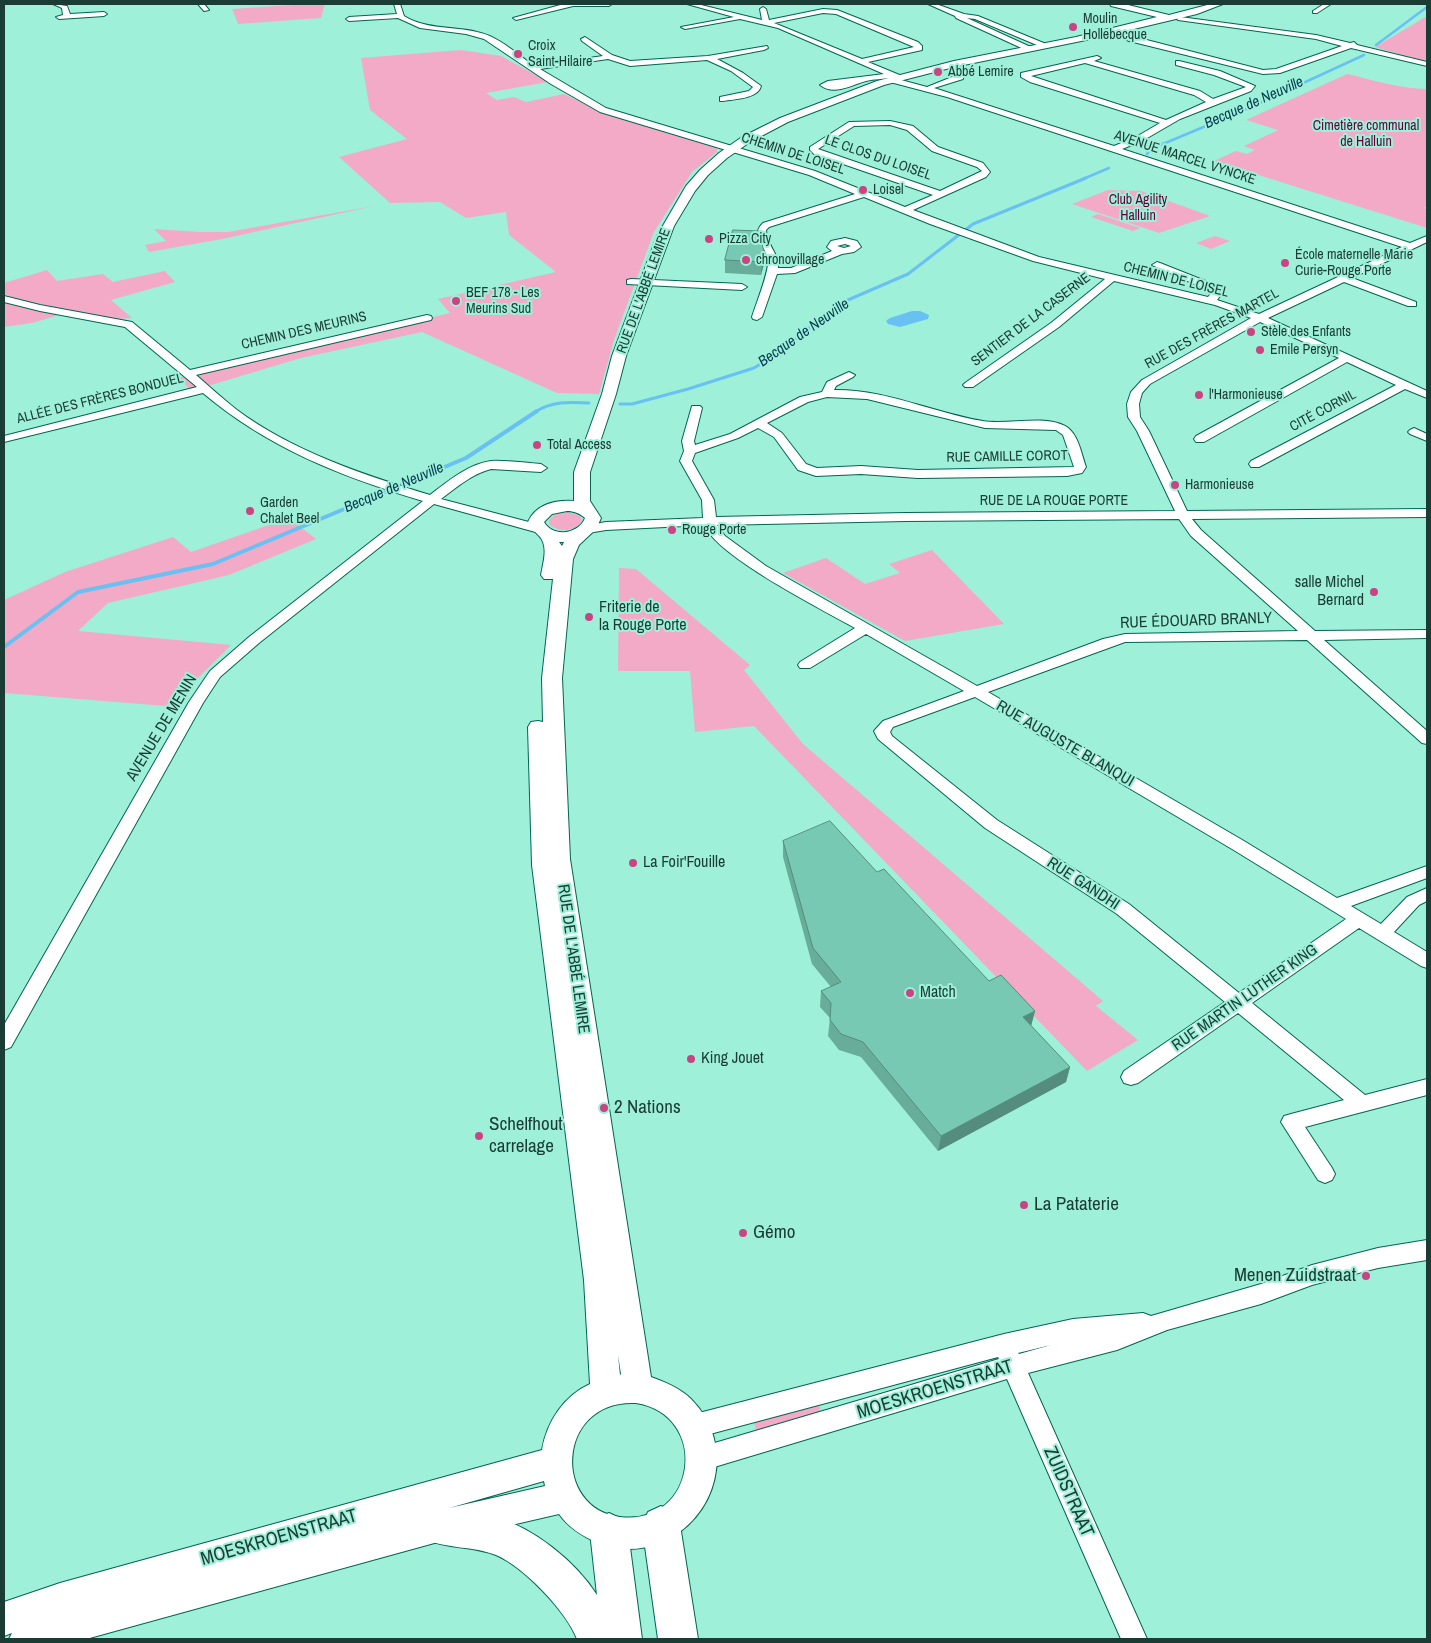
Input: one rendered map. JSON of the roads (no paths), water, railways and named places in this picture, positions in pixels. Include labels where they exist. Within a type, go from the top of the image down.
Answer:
[{"type":"highway","points":[[661,1525],[678,1639]]},
{"type":"highway","points":[[438,1526],[502,1538],[537,1560],[580,1604],[588,1617],[597,1639]]},
{"type":"highway","points":[[609,1532],[622,1639]]},
{"type":"main road","points":[[1114,4],[1176,18],[1202,13],[1222,4]]},
{"type":"main road","points":[[1176,18],[1218,4]]},
{"type":"main road","points":[[1134,9],[1152,17],[1153,20],[1149,23]]},
{"type":"main road","name":"RUE DE L'ABBÉ LEMIRE","points":[[638,1388],[616,1254],[558,842],[552,678],[564,559],[586,521],[582,501],[582,472],[609,394],[629,357],[650,283],[672,234],[688,205],[712,173],[736,150],[778,122],[841,96],[895,78],[1034,45],[1098,36],[1176,18]]},
{"type":"main road","name":"RUE DE L'ABBÉ LEMIRE","points":[[1114,32],[1176,18]]},
{"type":"main road","name":"RUE DE L'ABBÉ LEMIRE","points":[[582,472],[550,509],[537,519],[553,544],[554,552],[539,668],[537,706],[543,865],[598,1280],[606,1393]]},
{"type":"main road","points":[[543,531],[566,536],[586,521],[574,506],[550,509]]},
{"type":"main road","points":[[622,1388],[638,1388],[655,1392],[671,1400],[684,1411],[694,1426],[700,1442],[702,1459],[699,1479],[690,1497],[678,1513],[661,1525],[644,1532],[626,1534],[609,1532],[595,1527],[582,1519],[572,1509],[564,1497],[558,1480],[556,1462],[561,1440],[571,1420],[581,1408],[606,1393],[622,1388]]},
{"type":"main road","name":"MOESKROENSTRAAT","points":[[26,1639],[59,1623],[556,1462]]},
{"type":"main road","name":"MOESKROENSTRAAT","points":[[4,1619],[59,1623],[438,1526],[564,1497]]},
{"type":"street","points":[[56,4],[65,7],[67,16]]},
{"type":"street","points":[[201,4],[206,10]]},
{"type":"street","points":[[349,19],[400,16],[397,4]]},
{"type":"street","points":[[516,18],[573,4],[609,4]]},
{"type":"street","points":[[690,4],[780,27],[895,78]]},
{"type":"street","points":[[931,4],[962,16],[976,17],[1034,45]]},
{"type":"street","points":[[1315,12],[1328,4]]},
{"type":"street","points":[[763,9],[766,22]]},
{"type":"street","points":[[766,22],[819,12],[834,12],[915,44],[919,48],[860,62]]},
{"type":"street","points":[[1202,13],[1201,17],[1204,19],[1222,24]]},
{"type":"street","points":[[58,17],[104,14]]},
{"type":"street","name":"CHEMIN DE LOISEL","points":[[400,16],[414,23],[476,33],[490,39],[599,109],[803,170],[904,211],[1036,259],[1110,279],[1210,301],[1259,318],[1348,357],[1427,395]]},
{"type":"street","points":[[962,16],[958,17],[1034,45]]},
{"type":"street","points":[[685,27],[746,18]]},
{"type":"street","points":[[1176,18],[1308,35],[1354,44],[1427,64]]},
{"type":"street","points":[[1114,32],[1132,39],[1263,72],[1277,71],[1354,44]]},
{"type":"street","points":[[585,39],[617,62],[630,64],[670,59],[708,58],[764,48]]},
{"type":"street","points":[[1106,56],[1024,75],[1033,80],[1168,123]]},
{"type":"street","points":[[533,68],[609,57]]},
{"type":"street","points":[[708,58],[757,86],[756,90],[752,93],[723,99]]},
{"type":"street","points":[[1086,61],[1197,93],[1212,102]]},
{"type":"street","points":[[1114,149],[1139,139],[1212,102],[1251,86],[1217,73],[1179,63]]},
{"type":"street","name":"AVENUE MARCEL VYNCKE","points":[[910,75],[950,95]]},
{"type":"street","points":[[931,86],[960,77]]},
{"type":"street","points":[[865,79],[895,78]]},
{"type":"street","name":"AVENUE MARCEL VYNCKE","points":[[895,78],[1114,149],[1421,243]]},
{"type":"street","name":"LE CLOS DU LOISEL","points":[[904,211],[983,175],[986,170],[980,165],[935,149],[910,128],[890,123],[852,124],[814,147],[814,150],[817,152],[940,194]]},
{"type":"street","points":[[757,317],[765,289],[773,271],[773,254],[762,234],[762,229],[766,225],[864,194]]},
{"type":"street","name":"RUE DES FRÈRES MARTEL","points":[[1421,243],[1259,318],[1146,382],[1135,396],[1133,404],[1134,417],[1144,431],[1191,528],[1309,636],[1427,739]]},
{"type":"street","points":[[773,271],[792,271],[840,251]]},
{"type":"street","points":[[1157,265],[1214,288],[1218,292],[1210,301]]},
{"type":"street","points":[[1344,278],[1412,304]]},
{"type":"street","name":"SENTIER DE LA CASERNE","points":[[969,385],[1055,325],[1110,279]]},
{"type":"street","points":[[631,282],[742,287]]},
{"type":"street","points":[[4,299],[40,308],[128,324],[234,413],[275,438],[335,467],[386,486],[543,531]]},
{"type":"street","name":"CHEMIN DES MEURINS","points":[[188,374],[427,318]]},
{"type":"street","points":[[1200,439],[1348,357]]},
{"type":"street","points":[[690,451],[728,438],[804,399],[826,394],[831,384],[849,375]]},
{"type":"street","points":[[1410,387],[1427,384]]},
{"type":"street","name":"CITÉ CORNIL","points":[[1256,464],[1410,387]]},
{"type":"street","name":"ALLÉE DES FRÈRES BONDUEL","points":[[4,439],[204,389]]},
{"type":"street","name":"RUE CAMILLE COROT","points":[[758,423],[778,435],[799,464],[816,472],[861,470],[918,474],[1068,472],[1078,470],[1080,467],[1069,435],[1059,427],[987,425],[881,400],[847,394],[826,394]]},
{"type":"street","points":[[696,408],[688,441],[690,451],[686,461],[708,500],[710,522]]},
{"type":"street","points":[[1414,432],[1427,438]]},
{"type":"street","name":"AVENUE DE MENIN","points":[[4,1042],[208,684],[254,640],[456,481],[480,468],[491,465],[541,468]]},
{"type":"street","points":[[473,511],[514,515],[550,509]]},
{"type":"street","name":"RUE DE LA ROUGE PORTE","points":[[586,521],[612,526],[681,522],[906,517],[1427,513]]},
{"type":"street","name":"RUE AUGUSTE BLANQUI","points":[[710,522],[716,535],[761,569],[1254,854],[1427,961]]},
{"type":"street","points":[[805,666],[866,628]]},
{"type":"street","name":"RUE ÉDOUARD BRANLY","points":[[974,691],[1108,642],[1125,638],[1427,634]]},
{"type":"street","name":"RUE GANDHI","points":[[974,691],[888,724],[884,727],[882,735],[991,824],[1115,903],[1363,1104]]},
{"type":"street","points":[[1336,905],[1427,872]]},
{"type":"street","points":[[1383,934],[1413,901],[1427,894]]},
{"type":"street","name":"RUE MARTIN LUTHER KING","points":[[1131,1077],[1359,919]]},
{"type":"street","points":[[1325,1174],[1291,1122],[1427,1087]]},
{"type":"street","name":"MOESKROENSTRAAT","points":[[694,1426],[1008,1355],[1117,1339],[1168,1320],[1255,1296],[1291,1282],[1340,1267],[1378,1258],[1427,1250]]},
{"type":"street","name":"MOESKROENSTRAAT","points":[[702,1459],[1008,1355]]},
{"type":"street","name":"ZUIDSTRAAT","points":[[1008,1355],[1134,1639]]},
{"type":"water","points":[[912,311],[920,311],[929,315],[928,319],[900,327],[888,324],[886,321],[890,318]]},
{"type":"waterway","name":"Becque de Neuville","points":[[1376,45],[1427,7]]},
{"type":"waterway","name":"Becque de Neuville","points":[[1147,154],[1151,149],[1249,108],[1364,55]]},
{"type":"waterway","name":"Becque de Neuville","points":[[1083,179],[1109,168]]},
{"type":"waterway","name":"Becque de Neuville","points":[[620,404],[632,404],[688,389],[754,368],[772,357],[841,303],[908,274],[973,224],[1086,178]]},
{"type":"waterway","name":"Becque de Neuville","points":[[535,412],[554,404],[589,403]]},
{"type":"waterway","name":"Becque de Neuville","points":[[4,647],[78,592],[213,564],[466,458],[537,411]]},
{"type":"place","name":"Moulin Hollebecque","points":[[1073,27]]},
{"type":"place","name":"Croix Saint-Hilaire","points":[[518,54]]},
{"type":"place","name":"Abbé Lemire","points":[[938,72]]},
{"type":"place","name":"Loisel","points":[[863,190]]},
{"type":"place","name":"Pizza City","points":[[709,239]]},
{"type":"place","name":"chronovillage","points":[[746,260]]},
{"type":"place","name":"École maternelle Marie Curie-Rouge Porte","points":[[1285,263]]},
{"type":"place","name":"BEF 178 - Les Meurins Sud","points":[[456,301]]},
{"type":"place","name":"Stèle des Enfants","points":[[1251,332]]},
{"type":"place","name":"Emile Persyn","points":[[1260,350]]},
{"type":"place","name":"l'Harmonieuse","points":[[1199,395]]},
{"type":"place","name":"Total Access","points":[[537,445]]},
{"type":"place","name":"Harmonieuse","points":[[1175,485]]},
{"type":"place","name":"Garden Chalet Beel","points":[[250,511]]},
{"type":"place","name":"Rouge Porte","points":[[672,530]]},
{"type":"place","name":"salle Michel Bernard","points":[[1374,592]]},
{"type":"place","name":"Friterie de la Rouge Porte","points":[[589,617]]},
{"type":"place","name":"La Foir'Fouille","points":[[633,863]]},
{"type":"place","name":"Match","points":[[910,993]]},
{"type":"place","name":"King Jouet","points":[[691,1059]]},
{"type":"place","name":"2 Nations","points":[[604,1108]]},
{"type":"place","name":"Schelfhout carrelage","points":[[479,1136]]},
{"type":"place","name":"La Pataterie","points":[[1024,1205]]},
{"type":"place","name":"Gémo","points":[[743,1233]]},
{"type":"place","name":"Menen Zuidstraat","points":[[1366,1276]]},
{"type":"park label","name":"Cimetière communal de Halluin","points":[[1366,134]]},
{"type":"park label","name":"Club Agility Halluin","points":[[1138,208]]}]
